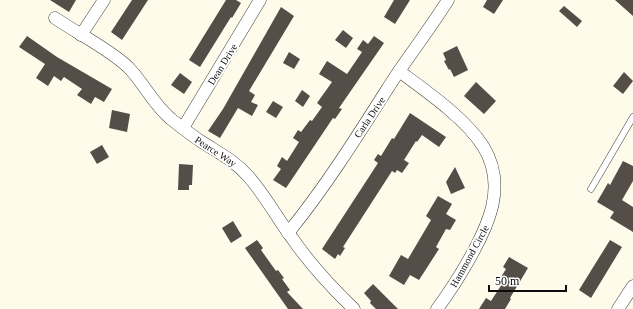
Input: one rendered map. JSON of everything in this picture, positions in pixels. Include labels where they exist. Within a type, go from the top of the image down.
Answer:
[{"type":"street","points":[[81,35],[104,0]]},
{"type":"street","name":"Dean Drive","points":[[183,128],[260,0]]},
{"type":"street","name":"Carla Drive","points":[[288,233],[304,214],[330,177],[448,0]]},
{"type":"street","name":"Pearce Way","points":[[55,18],[128,67],[140,81],[153,101],[169,118],[240,167],[258,188],[288,233],[319,272],[354,309]]},
{"type":"street","name":"Hammond Circle","points":[[400,71],[450,111],[475,136],[483,146],[488,157],[494,181],[493,204],[487,225],[467,264],[437,309]]},
{"type":"street","points":[[618,309],[633,286]]},
{"type":"lane","points":[[591,188],[633,117]]},
{"type":"building","points":[[50,0],[76,0],[69,12]]},
{"type":"building","points":[[132,0],[148,0],[122,40],[111,32]]},
{"type":"building","points":[[226,0],[236,0],[241,3],[200,67],[189,60]]},
{"type":"building","points":[[394,0],[410,0],[395,24],[384,17]]},
{"type":"building","points":[[487,0],[503,0],[494,14],[483,7]]},
{"type":"building","points":[[615,0],[633,0],[633,16]]},
{"type":"building","points":[[564,6],[582,21],[577,27],[559,11]]},
{"type":"building","points":[[281,7],[294,16],[249,91],[255,95],[251,102],[258,105],[252,116],[238,108],[220,138],[208,131],[223,109]]},
{"type":"building","points":[[343,30],[353,38],[346,48],[335,40]]},
{"type":"building","points":[[27,36],[57,57],[112,89],[104,102],[95,97],[91,104],[77,95],[82,89],[64,77],[61,81],[54,76],[48,86],[36,78],[45,64],[19,47]]},
{"type":"building","points":[[374,36],[384,43],[339,108],[342,109],[335,119],[333,118],[286,188],[273,180],[281,169],[277,166],[282,157],[287,161],[299,142],[293,138],[298,130],[301,132],[310,120],[312,121],[322,107],[317,103],[332,82],[319,74],[327,61],[347,74],[362,52],[357,49],[363,40],[368,44]]},
{"type":"building","points":[[457,46],[468,70],[454,77],[444,61],[446,60],[443,53]]},
{"type":"building","points":[[289,52],[300,59],[294,69],[283,63]]},
{"type":"building","points":[[624,72],[633,81],[623,94],[613,86]]},
{"type":"building","points":[[180,73],[192,82],[184,94],[171,85]]},
{"type":"building","points":[[476,82],[496,101],[484,114],[464,96]]},
{"type":"building","points":[[302,90],[310,96],[303,107],[295,101]]},
{"type":"building","points":[[273,101],[283,107],[276,118],[266,112]]},
{"type":"building","points":[[112,110],[130,114],[127,132],[109,128]]},
{"type":"building","points":[[410,113],[446,137],[439,147],[422,135],[417,142],[416,141],[404,160],[409,163],[402,173],[397,170],[395,173],[392,171],[343,247],[345,248],[340,256],[338,254],[335,259],[322,249],[378,163],[374,160],[378,154],[381,156],[392,138],[394,139]]},
{"type":"building","points":[[102,145],[109,157],[97,164],[90,152]]},
{"type":"building","points":[[623,161],[633,166],[633,181],[622,200],[633,207],[633,232],[610,218],[614,212],[597,202],[608,183],[610,185]]},
{"type":"building","points":[[179,164],[193,165],[192,185],[189,185],[189,190],[178,190]]},
{"type":"building","points":[[455,167],[465,188],[451,194],[446,182]]},
{"type":"building","points":[[438,196],[452,204],[446,214],[456,220],[450,230],[446,229],[436,247],[439,249],[419,280],[410,275],[404,285],[389,276],[401,255],[408,259],[431,220],[426,216]]},
{"type":"building","points":[[233,221],[242,236],[231,243],[222,228]]},
{"type":"building","points":[[257,240],[263,248],[261,250],[276,271],[278,270],[284,278],[282,279],[290,290],[287,292],[303,309],[288,309],[245,248]]},
{"type":"building","points":[[610,240],[622,247],[591,298],[579,290]]},
{"type":"building","points":[[509,257],[528,268],[510,298],[511,299],[505,309],[479,309],[486,298],[491,301],[502,284],[498,282],[506,269],[503,267]]},
{"type":"building","points":[[373,284],[398,309],[376,309],[370,303],[371,301],[364,293]]}]
